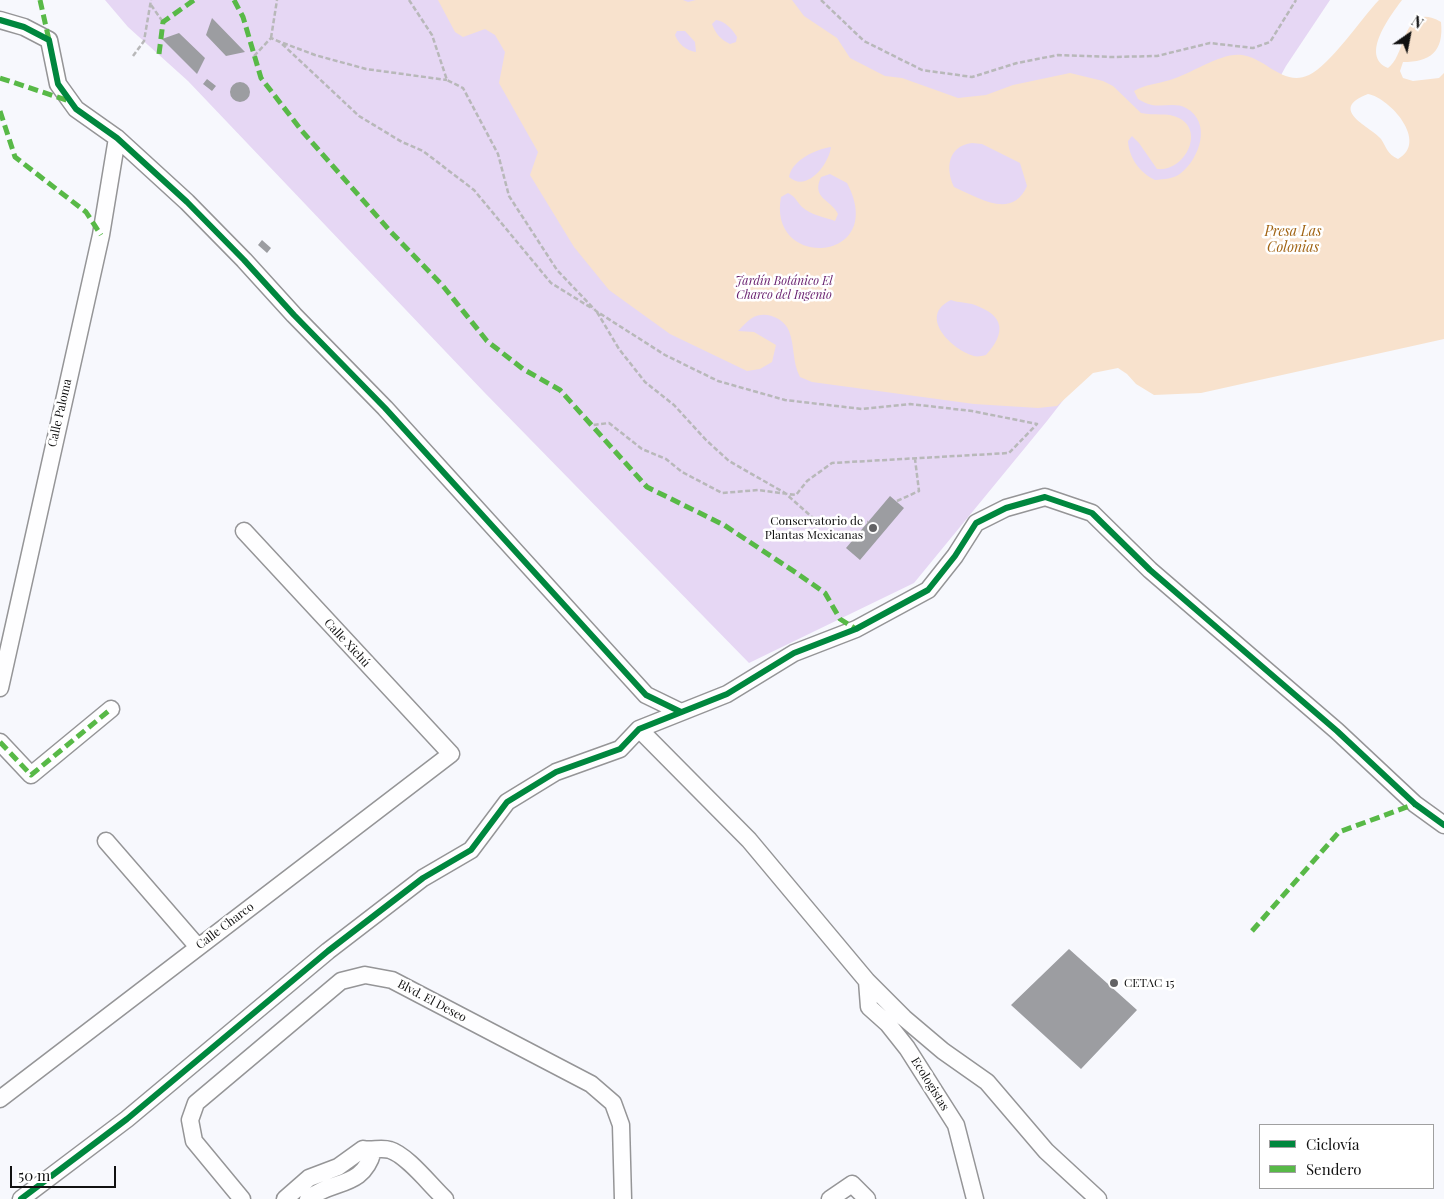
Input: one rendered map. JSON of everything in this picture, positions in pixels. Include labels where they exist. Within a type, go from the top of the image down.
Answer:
[{"type":"street","points":[[0,20],[24,27],[49,40],[58,84],[76,109],[117,138],[187,202],[385,408],[646,695],[681,712]]},
{"type":"street","name":"Calle Paloma","points":[[0,688],[101,235],[117,138]]},
{"type":"street","points":[[21,1199],[127,1120],[344,939],[423,878],[471,850],[507,802],[556,772],[620,748],[639,730],[728,694],[794,652],[856,629],[928,590],[955,556],[976,523],[1006,508],[1045,497],[1092,513],[1150,570],[1337,731],[1415,804],[1444,825]]},
{"type":"street","name":"Calle Xichú","points":[[244,532],[451,754]]},
{"type":"street","points":[[0,742],[31,775],[112,709]]},
{"type":"street","points":[[639,730],[749,840],[867,981],[904,1018],[943,1051],[987,1082],[1046,1151],[1098,1199]]},
{"type":"street","name":"Calle Charco","points":[[0,1099],[451,754]]},
{"type":"street","points":[[106,841],[198,947]]},
{"type":"street","name":"Blvd. El Deseo","points":[[242,1199],[194,1141],[190,1120],[196,1103],[341,981],[365,975],[392,980],[590,1084],[598,1090],[612,1104],[621,1125],[623,1199]]},
{"type":"street","name":"Ecologistas","points":[[867,981],[869,1007],[888,1024],[908,1048],[956,1125],[975,1199]]},
{"type":"street","points":[[285,1199],[309,1178],[338,1167],[363,1149],[373,1151],[390,1150],[404,1158],[445,1199]]},
{"type":"street","points":[[308,1199],[315,1193],[345,1184],[357,1176],[370,1162],[373,1151]]},
{"type":"street","points":[[1078,1181],[1078,1199]]},
{"type":"street","points":[[830,1199],[852,1184],[867,1199]]},
{"type":"path","points":[[151,0],[152,5],[163,22]]},
{"type":"path","points":[[254,56],[271,38],[277,0]]},
{"type":"path","points":[[409,0],[432,35],[447,80]]},
{"type":"path","points":[[821,0],[864,42],[922,70],[972,77],[1017,63],[1058,55],[1157,56],[1210,42],[1253,48],[1270,42],[1296,0]]},
{"type":"path","points":[[133,56],[144,41],[152,5]]},
{"type":"path","points":[[271,38],[315,55],[366,69],[447,80],[463,88],[498,154],[509,196],[529,229],[557,270],[596,311],[619,349],[645,382],[674,405],[706,440],[729,461],[785,493],[822,526],[868,522]]},
{"type":"path","points":[[280,42],[359,116],[402,142],[423,150],[474,190],[551,284],[665,355],[718,381],[785,400],[862,409],[910,404],[972,411],[1037,424],[1010,453],[832,463],[806,481],[796,495],[758,490],[722,492],[682,472],[666,459],[642,449],[609,424],[593,425]]},
{"type":"path","points":[[897,501],[919,491],[916,459]]},
{"type":"green space","name":"Jardín Botánico El Charco del Ingenio","points":[[105,0],[1330,0],[1286,66],[1218,190],[1159,277],[1047,421],[914,583],[749,663],[484,392],[188,81],[128,27]]},
{"type":"water","name":"Presa Las Colonias","points":[[438,0],[683,0],[688,2],[696,0],[792,0],[804,16],[837,38],[850,58],[885,76],[902,78],[958,98],[986,95],[1013,85],[1070,73],[1103,81],[1113,86],[1141,113],[1170,115],[1179,118],[1187,124],[1191,141],[1183,158],[1176,164],[1167,168],[1157,169],[1132,136],[1128,141],[1136,164],[1155,180],[1175,176],[1188,166],[1198,150],[1201,131],[1199,122],[1194,114],[1182,106],[1150,105],[1138,99],[1134,91],[1147,85],[1178,77],[1216,60],[1234,55],[1251,57],[1283,75],[1300,78],[1309,75],[1336,52],[1379,0],[1402,0],[1385,25],[1377,45],[1376,54],[1380,62],[1388,68],[1399,52],[1412,23],[1419,18],[1428,17],[1441,22],[1440,41],[1433,53],[1421,60],[1403,62],[1400,71],[1403,78],[1413,81],[1439,78],[1444,73],[1444,339],[1201,393],[1154,395],[1136,384],[1118,368],[1093,373],[1057,406],[1038,408],[974,404],[812,382],[800,377],[797,371],[791,337],[787,326],[779,319],[763,315],[752,318],[738,331],[754,332],[776,345],[772,362],[760,369],[747,371],[670,334],[609,290],[574,247],[530,175],[538,152],[499,83],[505,52],[495,35],[485,29],[463,37],[455,32]],"holes":[[[716,20],[731,28],[737,37],[736,42],[730,44],[724,40],[712,24]],[[677,31],[685,31],[695,42],[696,52],[680,44],[676,38]],[[1368,94],[1386,103],[1403,122],[1408,132],[1409,142],[1407,151],[1398,159],[1392,155],[1381,139],[1355,118],[1351,112],[1351,106],[1356,100]],[[972,143],[982,144],[1020,163],[1027,186],[1021,196],[1013,202],[1004,204],[994,203],[954,187],[949,166],[953,153],[958,148]],[[831,147],[826,161],[816,174],[810,179],[803,181],[796,181],[789,177],[795,165],[806,156]],[[830,174],[847,183],[856,210],[852,229],[841,242],[824,248],[807,246],[791,237],[782,221],[781,197],[788,193],[806,210],[835,221],[838,214],[820,194],[818,190],[821,177]],[[951,300],[975,305],[985,309],[997,320],[999,326],[997,339],[986,355],[975,356],[965,353],[948,340],[942,332],[937,315],[941,307]]]},
{"type":"building","points":[[212,18],[245,52],[226,56],[206,35]]},
{"type":"building","points":[[179,33],[205,58],[197,74],[162,39]]},
{"type":"building","points":[[207,79],[216,86],[212,91],[203,84]]},
{"type":"building","points":[[240,82],[247,85],[250,92],[247,99],[240,102],[233,99],[230,92],[233,85]]},
{"type":"building","points":[[262,240],[271,248],[267,253],[258,245]]},
{"type":"building","points":[[890,496],[904,508],[860,560],[846,548]]},
{"type":"building","name":"CETAC 15","points":[[1069,949],[1137,1010],[1081,1069],[1011,1005]]},
{"type":"marked path","points":[[40,0],[49,40]]},
{"type":"marked path","points":[[159,54],[163,22],[194,0]]},
{"type":"marked path","points":[[234,0],[243,17],[261,78],[302,131],[390,231],[443,286],[487,341],[523,369],[560,390],[647,487],[724,525],[798,574],[825,593],[840,619],[856,629]]},
{"type":"marked path","points":[[0,78],[69,101]]},
{"type":"marked path","points":[[0,111],[15,157],[86,212],[101,235]]},
{"type":"marked path","points":[[0,742],[31,775],[111,709]]},
{"type":"marked path","points":[[1252,931],[1339,832],[1415,804]]},
{"type":"cycle path","points":[[0,20],[24,27],[49,40],[58,84],[76,109],[117,138],[187,202],[244,260],[294,315],[385,408],[646,695],[681,712]]},
{"type":"cycle path","points":[[21,1199],[127,1119],[328,951],[423,878],[471,850],[507,802],[556,772],[620,749],[639,729],[727,694],[794,653],[856,629],[928,590],[955,556],[976,523],[1006,508],[1045,497],[1092,513],[1150,570],[1337,731],[1415,804],[1444,825]]},
{"type":"place","name":"Conservatorio de Plantas Mexicanas","points":[[873,528]]},
{"type":"place","name":"CETAC 15","points":[[1114,983]]}]
